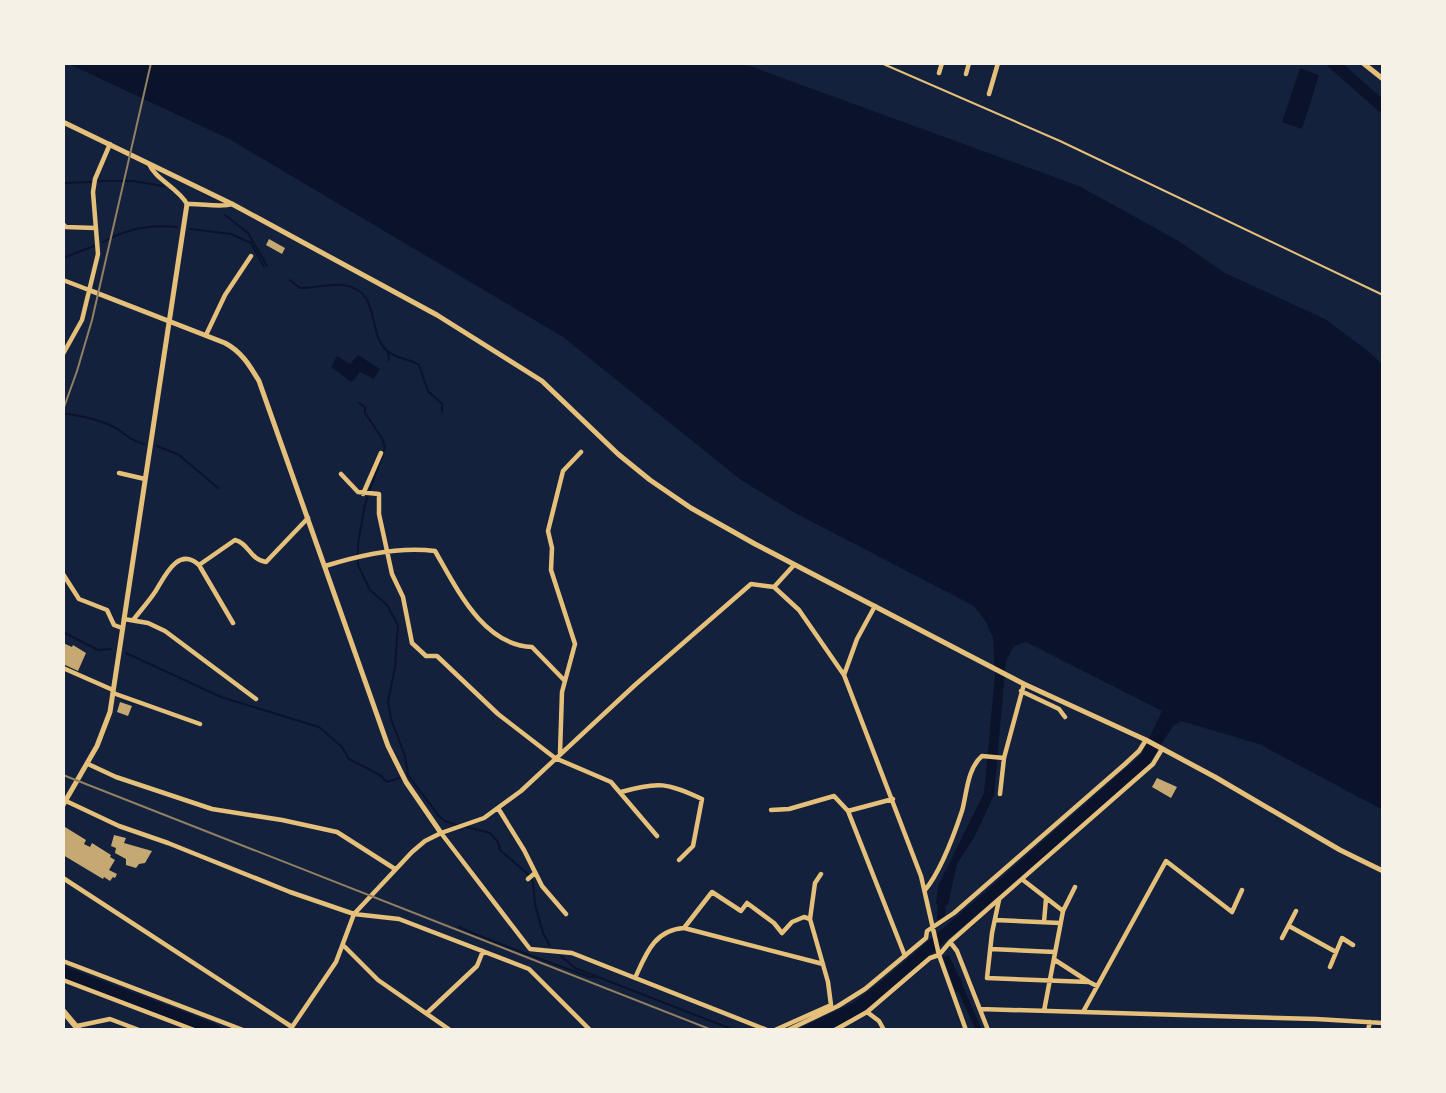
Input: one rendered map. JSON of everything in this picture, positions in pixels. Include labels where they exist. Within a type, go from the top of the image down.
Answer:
[{"type":"main road","points":[[63,1011],[77,1029]]},
{"type":"street","points":[[940,73],[943,63]]},
{"type":"street","points":[[966,75],[969,63]]},
{"type":"street","points":[[989,94],[998,63]]},
{"type":"street","points":[[1363,63],[1383,79]]},
{"type":"street","points":[[63,122],[232,204],[369,276],[516,363],[542,381],[618,454],[691,508],[794,565],[1021,682],[1147,740],[1340,850],[1383,871]]},
{"type":"street","points":[[63,354],[65,346],[82,320],[98,254],[95,179],[110,144]]},
{"type":"street","points":[[149,164],[152,171],[180,194],[187,204],[107,721],[88,764],[64,803],[290,892],[354,914],[399,919],[529,969],[590,1030]]},
{"type":"street","points":[[187,204],[232,204]]},
{"type":"street","points":[[63,224],[66,227],[95,228]]},
{"type":"street","points":[[205,335],[225,295],[251,256]]},
{"type":"street","points":[[63,280],[233,347],[255,373],[388,746],[406,782],[441,833],[530,949],[572,953],[767,1030]]},
{"type":"street","points":[[560,753],[560,711],[575,644],[551,570],[552,548],[548,531],[563,471],[581,452]]},
{"type":"street","points":[[367,495],[381,453]]},
{"type":"street","points":[[119,473],[145,479]]},
{"type":"street","points":[[341,474],[358,492],[367,495],[379,494],[379,514],[392,574],[403,597],[412,643],[426,656],[437,656],[490,708],[555,758],[611,782],[657,836]]},
{"type":"street","points":[[199,565],[234,540],[244,544],[257,560],[266,562],[308,518]]},
{"type":"street","points":[[325,566],[354,557],[414,548],[435,551],[481,623],[517,646],[532,647],[565,681]]},
{"type":"street","points":[[134,619],[173,564],[186,558],[199,565],[233,623]]},
{"type":"street","points":[[774,587],[794,565]]},
{"type":"street","points":[[63,574],[79,599],[107,610],[114,625],[122,628]]},
{"type":"street","points":[[63,878],[291,1028],[336,962],[354,914],[425,841],[484,818],[498,808],[521,791],[560,753],[751,584],[774,587],[808,620],[844,676],[893,799],[925,890],[938,953],[966,1030]]},
{"type":"street","points":[[844,676],[857,639],[875,606]]},
{"type":"street","points":[[124,619],[148,622],[165,631],[256,699]]},
{"type":"street","points":[[63,668],[113,691],[200,724]]},
{"type":"street","points":[[1000,794],[1004,758],[1021,682]]},
{"type":"street","points":[[1021,691],[1059,709],[1065,718]]},
{"type":"street","points":[[788,1030],[838,1006],[865,989],[926,938],[927,931],[954,914],[1125,764],[1147,740]]},
{"type":"street","points":[[835,1030],[867,1012],[1023,880],[1153,764],[1162,748]]},
{"type":"street","points":[[925,890],[934,880],[961,812],[975,762],[982,756],[1004,758]]},
{"type":"street","points":[[88,764],[116,777],[212,809],[337,832],[396,869]]},
{"type":"street","points":[[621,792],[657,784],[677,788],[702,799],[693,846],[678,860]]},
{"type":"street","points":[[771,810],[789,809],[834,796],[848,811],[905,956]]},
{"type":"street","points":[[848,811],[893,799]]},
{"type":"street","points":[[498,808],[524,849],[531,876],[566,914]]},
{"type":"street","points":[[1083,1012],[1166,860],[1232,912],[1242,890]]},
{"type":"street","points":[[775,1030],[831,1005],[828,982],[810,919],[815,883],[821,874]]},
{"type":"street","points":[[1023,880],[1063,911]]},
{"type":"street","points":[[1044,1011],[1063,911],[1075,887]]},
{"type":"street","points":[[684,928],[712,892],[740,911],[747,903],[774,922],[782,933],[792,922],[804,917],[810,919]]},
{"type":"street","points":[[1044,922],[1046,898]]},
{"type":"street","points":[[999,899],[987,978],[1089,982]]},
{"type":"street","points":[[1282,938],[1296,911]]},
{"type":"street","points":[[995,920],[1060,923]]},
{"type":"street","points":[[1289,926],[1336,952]]},
{"type":"street","points":[[635,978],[651,946],[663,933],[684,928],[822,964]]},
{"type":"street","points":[[1330,967],[1342,938],[1353,945]]},
{"type":"street","points":[[950,942],[957,951],[988,1030]]},
{"type":"street","points":[[343,946],[378,980],[450,1030]]},
{"type":"street","points":[[991,949],[1055,952]]},
{"type":"street","points":[[427,1013],[477,966],[483,951]]},
{"type":"street","points":[[1055,960],[1097,986]]},
{"type":"street","points":[[63,961],[243,1030]]},
{"type":"street","points":[[63,980],[194,1030]]},
{"type":"street","points":[[980,1009],[1383,1023]]},
{"type":"street","points":[[867,1012],[879,1021],[884,1030]]},
{"type":"street","points":[[77,1029],[110,1019],[139,1030]]},
{"type":"street","points":[[1368,1030],[1370,1022]]},
{"type":"path","points":[[881,63],[1060,141],[1383,295]]},
{"type":"water","points":[[67,63],[747,65],[1079,186],[1177,240],[1225,273],[1325,319],[1383,365],[1383,810],[1259,744],[1181,721],[1173,726],[1147,767],[871,1006],[850,1020],[827,1030],[796,1030],[853,1003],[984,893],[1141,755],[1162,711],[1026,642],[1014,646],[1006,662],[994,795],[975,836],[957,864],[948,905],[936,904],[938,886],[984,793],[995,675],[993,638],[986,622],[974,606],[795,513],[741,480],[563,337],[229,139]]},
{"type":"water","points":[[1300,68],[1319,75],[1302,129],[1282,122]]},
{"type":"water","points":[[358,355],[380,369],[374,379],[360,372],[350,381],[331,367],[337,356],[350,364]]},
{"type":"water","points":[[949,955],[982,1030],[976,1030],[958,991],[956,993],[943,957]]},
{"type":"building","points":[[269,239],[285,248],[282,254],[266,245]]},
{"type":"building","points":[[63,643],[72,647],[73,645],[86,653],[78,671],[63,664]]},
{"type":"building","points":[[120,702],[132,706],[128,716],[117,712]]},
{"type":"building","points":[[1157,778],[1177,787],[1171,798],[1152,787]]},
{"type":"building","points":[[65,827],[86,840],[84,844],[90,847],[92,843],[111,855],[115,860],[109,870],[117,874],[115,878],[110,881],[104,877],[103,879],[63,855]]},
{"type":"building","points":[[114,835],[126,838],[124,843],[152,851],[145,863],[136,868],[126,865],[126,859],[115,853],[116,848],[111,846]]},
{"type":"waterway","points":[[1333,63],[1383,107]]},
{"type":"waterway","points":[[99,181],[133,181],[163,186]]},
{"type":"waterway","points":[[63,183],[91,182]]},
{"type":"waterway","points":[[225,215],[248,233],[267,266]]},
{"type":"waterway","points":[[103,242],[139,228],[177,227]]},
{"type":"waterway","points":[[190,229],[231,234],[251,243],[264,267]]},
{"type":"waterway","points":[[63,258],[94,246]]},
{"type":"waterway","points":[[290,280],[300,288],[343,285],[355,288],[363,294],[385,349],[419,365],[428,391],[442,404],[442,412]]},
{"type":"waterway","points":[[388,353],[389,360]]},
{"type":"waterway","points":[[359,403],[365,407],[365,413],[382,438],[385,448],[365,504],[358,544],[358,565],[370,590],[387,605],[398,625],[395,668],[388,701],[391,719],[405,756],[408,775],[439,816],[457,825]]},
{"type":"waterway","points":[[63,413],[108,424],[134,441],[144,444]]},
{"type":"waterway","points":[[157,446],[179,455],[218,488]]},
{"type":"waterway","points":[[63,632],[98,650],[111,649]]},
{"type":"waterway","points":[[126,653],[221,697],[319,727],[342,747],[349,759],[380,775],[387,782],[399,778]]},
{"type":"waterway","points":[[463,826],[490,833],[498,842],[500,850],[529,875],[533,882],[535,904],[543,933],[550,946]]},
{"type":"waterway","points":[[941,918],[942,897]]},
{"type":"waterway","points":[[459,927],[595,977]]},
{"type":"waterway","points":[[561,956],[575,968],[734,1030]]},
{"type":"waterway","points":[[63,972],[215,1030]]},
{"type":"railway","points":[[63,410],[92,320],[151,63]]},
{"type":"railway","points":[[63,775],[712,1030]]}]
